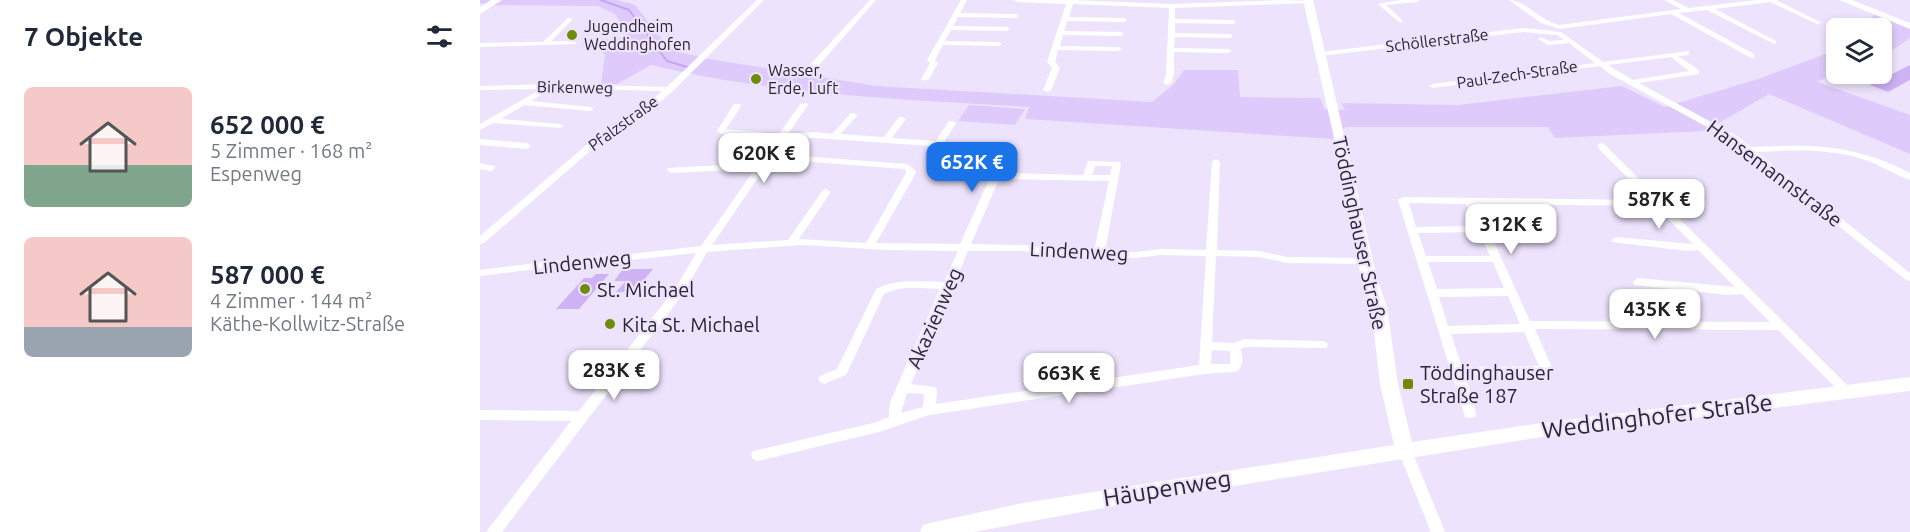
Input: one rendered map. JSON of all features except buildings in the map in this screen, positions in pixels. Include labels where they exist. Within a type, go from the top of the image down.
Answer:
[{"type":"street","points":[[480,11],[496,0]]},
{"type":"street","name":"Pfalzstraße","points":[[480,241],[594,143],[670,89],[761,0]]},
{"type":"street","points":[[810,70],[873,0]]},
{"type":"street","points":[[925,79],[934,63],[931,60],[939,43],[964,0]]},
{"type":"street","points":[[1017,0],[1172,6],[1308,0]]},
{"type":"street","name":"Töddinghauser Straße","points":[[1308,0],[1311,21],[1322,54],[1369,278],[1379,307],[1389,384],[1405,451],[1438,532]]},
{"type":"street","points":[[1400,21],[1381,4],[1417,0]]},
{"type":"street","name":"Hansemannstraße","points":[[1512,0],[1600,63],[1706,121],[1751,150],[1910,278]]},
{"type":"street","points":[[1667,0],[1688,10]]},
{"type":"street","points":[[1771,0],[1819,22]]},
{"type":"street","name":"Schöllerstraße","points":[[1322,54],[1523,30],[1553,29],[1580,23],[1771,0]]},
{"type":"street","points":[[1844,0],[1910,26]]},
{"type":"street","points":[[1047,90],[1056,68],[1051,62],[1070,2]]},
{"type":"street","points":[[1167,83],[1172,35],[1172,6]]},
{"type":"street","points":[[1708,8],[1774,42]]},
{"type":"street","points":[[1672,12],[1751,56]]},
{"type":"street","points":[[956,15],[1016,16]]},
{"type":"street","points":[[544,44],[570,19]]},
{"type":"street","points":[[1064,20],[1124,20]]},
{"type":"street","points":[[1172,21],[1233,22]]},
{"type":"street","points":[[948,28],[1007,29]]},
{"type":"street","points":[[1060,33],[1121,34]]},
{"type":"street","points":[[1172,35],[1230,36]]},
{"type":"street","points":[[1541,39],[1548,43],[1570,41]]},
{"type":"street","points":[[480,45],[574,43]]},
{"type":"street","points":[[939,43],[999,44]]},
{"type":"street","points":[[1055,48],[1118,49]]},
{"type":"street","points":[[1171,50],[1228,51]]},
{"type":"street","points":[[1600,63],[1686,53]]},
{"type":"street","points":[[1632,82],[1691,75],[1696,72],[1674,57]]},
{"type":"street","name":"Paul-Zech-Straße","points":[[1433,86],[1600,63]]},
{"type":"street","points":[[480,128],[552,86]]},
{"type":"street","name":"Birkenweg","points":[[480,88],[552,86],[670,89]]},
{"type":"street","points":[[523,103],[590,109]]},
{"type":"street","points":[[493,532],[679,291],[704,249],[804,105]]},
{"type":"street","points":[[737,106],[721,131],[782,137],[834,136],[939,143],[952,123]]},
{"type":"street","points":[[834,136],[854,115]]},
{"type":"street","points":[[886,140],[902,118]]},
{"type":"street","points":[[492,121],[560,126]]},
{"type":"street","points":[[480,142],[526,146]]},
{"type":"street","name":"Akazienweg","points":[[896,420],[895,407],[1006,149],[939,143]]},
{"type":"street","points":[[1601,146],[1847,392]]},
{"type":"street","points":[[1751,150],[1806,146],[1836,149],[1875,159],[1910,177]]},
{"type":"street","points":[[768,156],[907,167],[911,170],[869,246]]},
{"type":"street","points":[[1205,369],[1216,162]]},
{"type":"street","points":[[1087,178],[1091,163],[1117,164],[1099,254]]},
{"type":"street","points":[[480,166],[491,168]]},
{"type":"street","points":[[671,170],[760,166]]},
{"type":"street","points":[[994,176],[1114,178]]},
{"type":"street","points":[[791,243],[826,192]]},
{"type":"street","points":[[1470,413],[1403,200],[1658,203]]},
{"type":"street","points":[[1457,372],[1547,370],[1485,229],[1470,201]]},
{"type":"street","points":[[1413,230],[1485,229]]},
{"type":"street","points":[[1616,240],[1688,248],[1701,246]]},
{"type":"street","name":"Lindenweg","points":[[480,273],[568,261],[791,243],[1024,248],[1059,253],[1136,255],[1161,252],[1259,254],[1287,260],[1366,261]]},
{"type":"street","points":[[1422,259],[1497,259]]},
{"type":"street","points":[[1638,282],[1728,291],[1745,290]]},
{"type":"street","points":[[824,379],[842,372],[880,292],[887,287],[897,285],[947,286]]},
{"type":"street","points":[[1432,293],[1512,292]]},
{"type":"street","points":[[1444,330],[1529,327],[1782,326]]},
{"type":"street","points":[[1206,346],[1233,347],[1245,343],[1322,345]]},
{"type":"street","points":[[758,455],[879,427],[929,410],[1205,369],[1234,368],[1237,364],[1233,347]]},
{"type":"street","name":"Weddinghofer Straße","points":[[1405,451],[1542,430],[1910,384]]},
{"type":"street","name":"Akazienweg","points":[[903,388],[931,390],[929,410]]},
{"type":"street","points":[[480,415],[583,416]]},
{"type":"street","name":"Häupenweg","points":[[930,532],[1035,510],[1405,451]]},
{"type":"shaded area","points":[[480,0],[617,0],[635,5],[664,42],[675,51],[709,59],[877,86],[1152,102],[1173,85],[1184,70],[1238,70],[1240,97],[1320,98],[1325,109],[1345,110],[1341,103],[1458,105],[1622,86],[1665,107],[1758,79],[1826,54],[1826,78],[1817,82],[1910,115],[1910,154],[1769,94],[1705,131],[1555,138],[1548,127],[1345,127],[1333,139],[1025,119],[1029,107],[886,98],[791,89],[697,75],[651,65],[617,84],[601,84],[605,55],[599,49],[582,46],[583,41],[630,38],[615,14],[598,6],[487,5],[480,3]]},
{"type":"shaded area","points":[[1892,21],[1910,28],[1910,38],[1892,50]]},
{"type":"shaded area","points":[[969,105],[1025,109],[1015,125],[958,121]]},
{"type":"waterway","points":[[601,0],[629,10],[667,61],[687,67]]},
{"type":"place","name":"Jugendheim Weddinghofen","points":[[572,35]]},
{"type":"place","name":"Wasser, Erde, Luft","points":[[756,79]]},
{"type":"place","name":"St. Michael","points":[[585,289]]},
{"type":"place","name":"Kita St. Michael","points":[[610,324]]},
{"type":"place","name":"Töddinghauser Straße 187","points":[[1408,384]]}]
